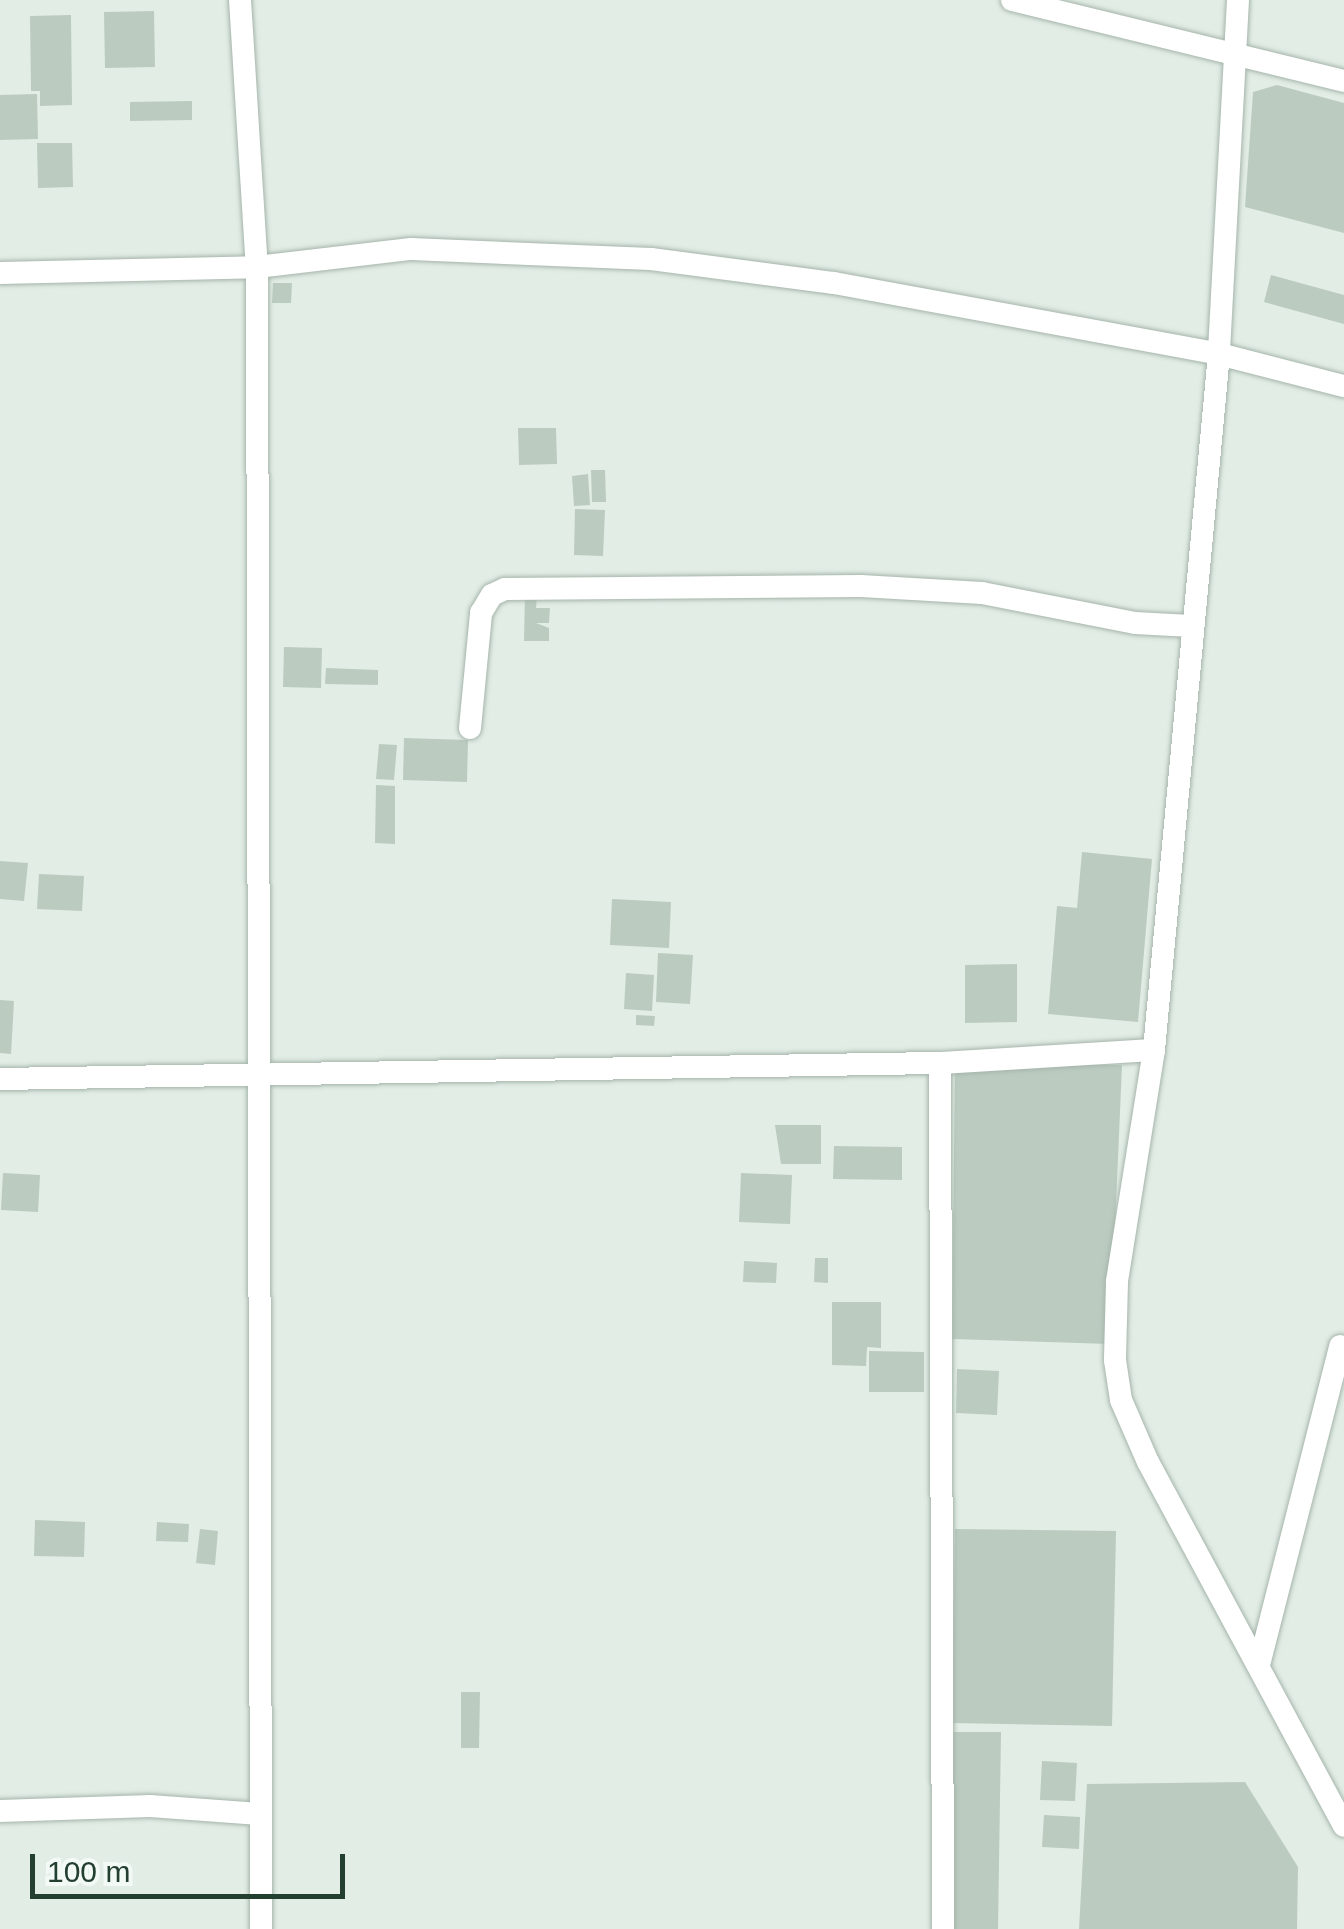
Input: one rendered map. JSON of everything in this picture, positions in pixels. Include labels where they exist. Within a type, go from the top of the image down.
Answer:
[{"type":"street","points":[[240,0],[257,268],[260,1929]]},
{"type":"street","points":[[1012,0],[1344,81]]},
{"type":"street","points":[[1238,0],[1219,354],[1154,1050],[1117,1282],[1121,1400],[1148,1462],[1260,1661],[1344,1826]]},
{"type":"street","points":[[0,273],[257,268],[412,250],[651,260],[834,283],[1219,354],[1344,386]]},
{"type":"street","points":[[470,728],[481,613],[492,595],[505,590],[912,589],[982,593],[1104,618],[1191,626]]},
{"type":"street","points":[[0,1079],[258,1078],[940,1063],[1154,1050]]},
{"type":"street","points":[[940,1063],[943,1929]]},
{"type":"street","points":[[1260,1661],[1340,1346]]},
{"type":"street","points":[[0,1811],[150,1806],[260,1814]]},
{"type":"building","points":[[154,11],[155,67],[105,68],[104,12]]},
{"type":"building","points":[[71,15],[72,105],[40,106],[40,91],[31,91],[30,16]]},
{"type":"building","points":[[1277,85],[1344,103],[1344,233],[1245,207],[1253,92]]},
{"type":"building","points":[[37,94],[38,139],[0,140],[0,95]]},
{"type":"building","points":[[192,101],[192,120],[130,121],[130,102]]},
{"type":"building","points":[[37,143],[72,143],[73,187],[38,188]]},
{"type":"building","points":[[1271,275],[1344,295],[1344,324],[1264,302]]},
{"type":"building","points":[[273,283],[292,283],[291,303],[272,303]]},
{"type":"building","points":[[518,428],[556,428],[557,464],[519,465]]},
{"type":"building","points":[[591,470],[605,470],[606,502],[592,502]]},
{"type":"building","points":[[588,474],[590,505],[574,506],[572,476]]},
{"type":"building","points":[[575,509],[605,510],[603,556],[574,555]]},
{"type":"building","points":[[525,594],[537,595],[536,608],[550,608],[549,623],[536,623],[549,628],[549,641],[524,641]]},
{"type":"building","points":[[284,647],[322,648],[321,688],[283,687]]},
{"type":"building","points":[[326,668],[378,670],[378,685],[325,684]]},
{"type":"building","points":[[404,738],[468,740],[467,782],[403,780]]},
{"type":"building","points":[[379,744],[397,745],[394,780],[376,779]]},
{"type":"building","points":[[376,785],[395,786],[395,844],[375,843]]},
{"type":"building","points":[[1082,852],[1152,859],[1138,1022],[1048,1014],[1057,906],[1077,908]]},
{"type":"building","points":[[0,861],[28,863],[24,901],[0,899]]},
{"type":"building","points":[[39,874],[84,876],[82,911],[37,909]]},
{"type":"building","points":[[612,899],[671,902],[669,948],[610,945]]},
{"type":"building","points":[[658,953],[693,955],[690,1004],[656,1002]]},
{"type":"building","points":[[1017,964],[1017,1022],[965,1023],[965,965]]},
{"type":"building","points":[[626,973],[654,975],[652,1011],[624,1009]]},
{"type":"building","points":[[0,1000],[14,1001],[11,1054],[0,1053]]},
{"type":"building","points":[[636,1015],[655,1016],[654,1026],[636,1025]]},
{"type":"building","points":[[955,1063],[1122,1065],[1110,1344],[952,1339]]},
{"type":"building","points":[[775,1125],[821,1125],[821,1164],[781,1164]]},
{"type":"building","points":[[834,1146],[902,1147],[902,1180],[833,1179]]},
{"type":"building","points":[[3,1173],[40,1175],[38,1212],[1,1210]]},
{"type":"building","points":[[741,1173],[792,1175],[790,1224],[739,1222]]},
{"type":"building","points":[[815,1258],[828,1258],[828,1283],[814,1282]]},
{"type":"building","points":[[744,1261],[777,1263],[776,1283],[743,1282]]},
{"type":"building","points":[[832,1302],[881,1302],[881,1348],[867,1347],[866,1366],[832,1365]]},
{"type":"building","points":[[869,1351],[924,1352],[924,1392],[869,1392]]},
{"type":"building","points":[[957,1369],[999,1371],[997,1415],[956,1413]]},
{"type":"building","points":[[35,1520],[85,1522],[84,1557],[34,1556]]},
{"type":"building","points":[[157,1522],[189,1524],[188,1542],[156,1541]]},
{"type":"building","points":[[200,1529],[218,1531],[215,1565],[196,1563]]},
{"type":"building","points":[[955,1529],[1116,1531],[1112,1726],[952,1723]]},
{"type":"building","points":[[461,1692],[480,1692],[479,1748],[461,1748]]},
{"type":"building","points":[[953,1732],[1001,1732],[998,1929],[950,1929]]},
{"type":"building","points":[[1042,1761],[1077,1763],[1075,1801],[1040,1800]]},
{"type":"building","points":[[1245,1782],[1298,1867],[1297,1929],[1079,1929],[1087,1784]]},
{"type":"building","points":[[1044,1815],[1080,1817],[1079,1849],[1042,1847]]}]
